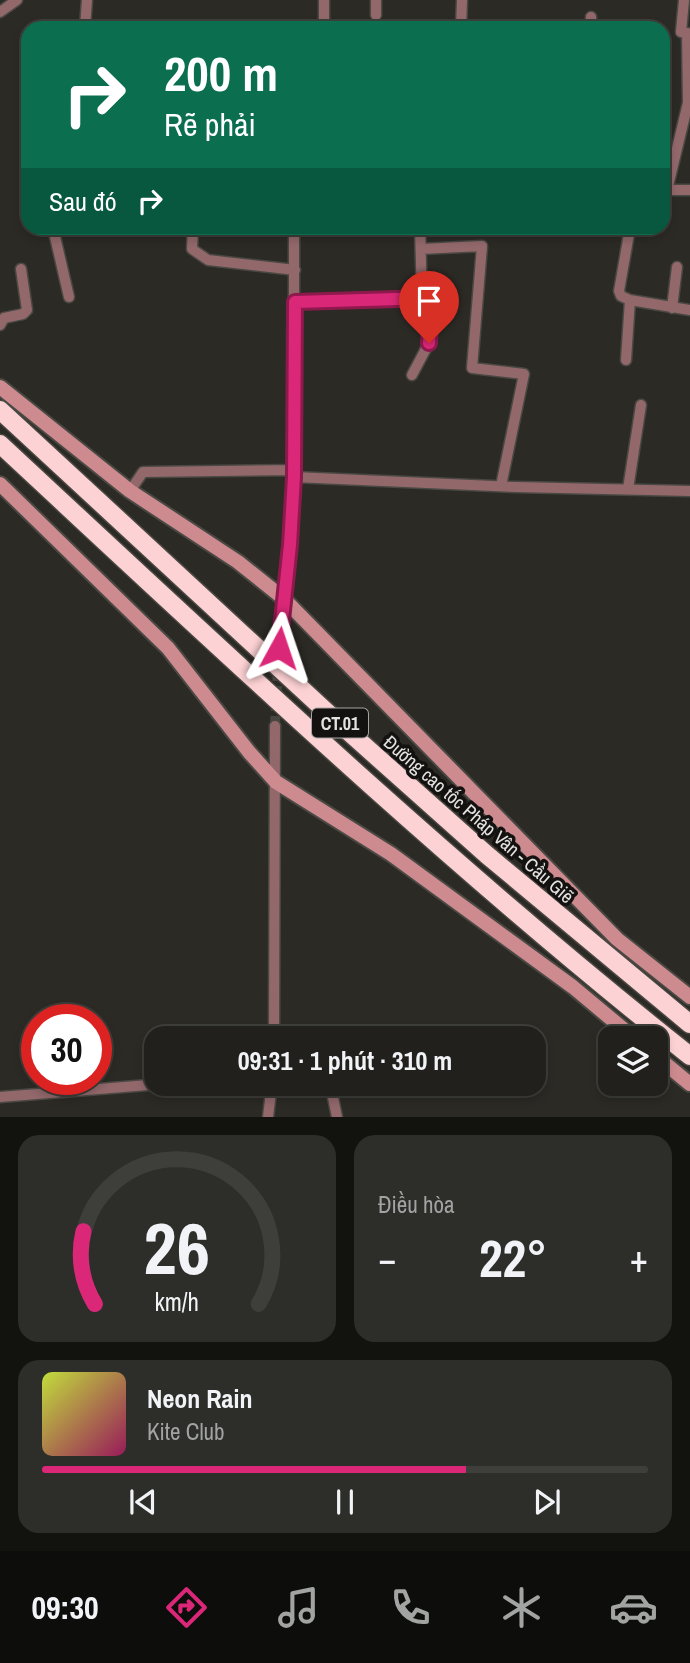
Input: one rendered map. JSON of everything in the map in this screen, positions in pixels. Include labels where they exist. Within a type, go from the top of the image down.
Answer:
[{"type":"highway","name":"Đường cao tốc Pháp Vân - Cầu Giẽ","points":[[0,410],[331,716],[487,855],[690,1024]]},
{"type":"highway","name":"CT.01","points":[[0,444],[312,734],[570,958],[690,1056]]},
{"type":"street","points":[[0,12],[17,0]]},
{"type":"street","points":[[86,21],[87,0]]},
{"type":"street","points":[[324,0],[324,21]]},
{"type":"street","points":[[376,0],[376,15]]},
{"type":"street","points":[[461,21],[462,0]]},
{"type":"street","points":[[670,171],[688,103],[687,33],[681,32],[684,0]]},
{"type":"street","points":[[670,190],[690,190]]},
{"type":"street","points":[[55,235],[69,297]]},
{"type":"street","points":[[193,235],[192,249],[208,260],[295,270]]},
{"type":"street","points":[[279,648],[290,545],[294,473],[294,235]]},
{"type":"street","points":[[420,235],[422,299]]},
{"type":"street","points":[[629,235],[619,291],[622,297],[690,310]]},
{"type":"street","points":[[421,249],[482,246],[472,368],[524,374],[501,486]]},
{"type":"street","points":[[672,308],[677,267]]},
{"type":"street","points":[[0,325],[4,318],[23,314],[27,310],[21,269]]},
{"type":"street","points":[[295,302],[432,298],[429,343],[412,375]]},
{"type":"street","points":[[626,359],[629,300]]},
{"type":"street","points":[[0,387],[130,491],[238,562],[283,598],[617,939],[690,998]]},
{"type":"street","points":[[628,489],[641,405]]},
{"type":"street","points":[[130,491],[143,472],[294,473],[501,486],[690,491]]},
{"type":"street","points":[[0,484],[168,648],[248,752],[276,782],[391,854],[573,987],[620,1026]]},
{"type":"street","points":[[274,1026],[275,726]]},
{"type":"street","points":[[668,1066],[690,1084]]},
{"type":"street","points":[[0,1097],[144,1085]]},
{"type":"street","points":[[268,1117],[270,1096]]},
{"type":"street","points":[[333,1096],[337,1117]]},
{"type":"tunnel","points":[[275,726],[279,648]]},
{"type":"route","points":[[279,648],[294,477],[295,302],[432,298],[429,343]]}]
